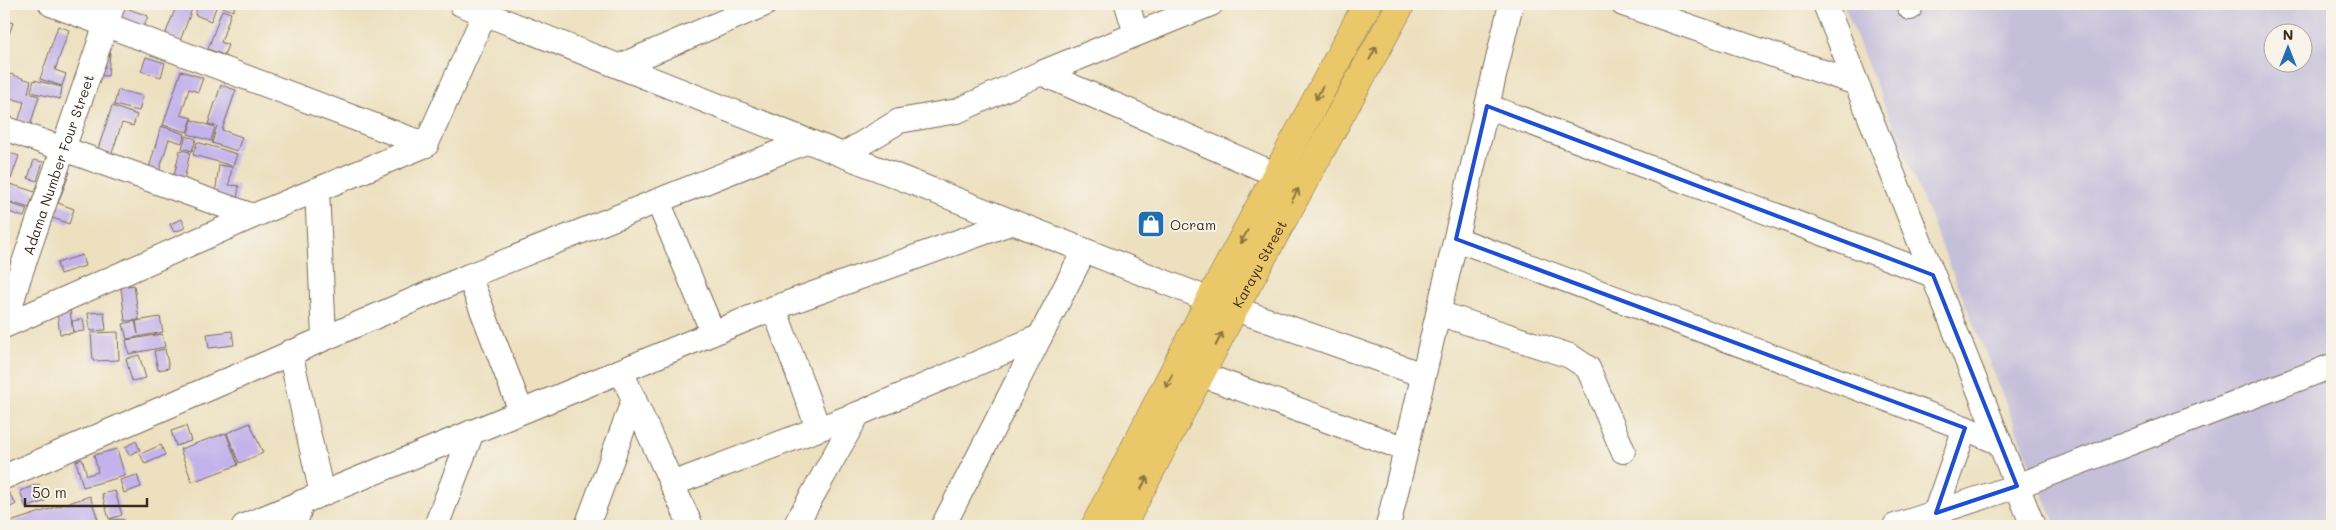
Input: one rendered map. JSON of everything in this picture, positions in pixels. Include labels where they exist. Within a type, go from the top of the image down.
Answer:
[{"type":"main road","name":"Karayu Street","points":[[1122,526],[1200,374],[1222,305],[1277,175],[1367,4]]},
{"type":"main road","name":"Karayu Street","points":[[1095,526],[1222,305],[1400,4]]},
{"type":"street","points":[[51,4],[109,14],[426,145]]},
{"type":"street","points":[[461,4],[487,8],[620,66],[1222,305],[1423,376]]},
{"type":"street","points":[[620,66],[765,4]]},
{"type":"street","points":[[1128,4],[1136,34]]},
{"type":"street","points":[[843,155],[899,121],[957,111],[1041,73],[1211,4]]},
{"type":"street","points":[[1388,526],[1511,4]]},
{"type":"street","points":[[1623,4],[1856,83]]},
{"type":"street","points":[[1825,4],[2033,526]]},
{"type":"street","points":[[5,326],[253,216],[426,145],[487,8]]},
{"type":"street","name":"Adama Number Four Street","points":[[5,326],[11,274],[63,148],[109,14]]},
{"type":"street","points":[[1041,73],[1277,175]]},
{"type":"street","points":[[1487,106],[1933,275]]},
{"type":"street","points":[[4,128],[253,216]]},
{"type":"street","points":[[4,477],[324,337],[469,276],[808,141]]},
{"type":"street","points":[[318,190],[324,337]]},
{"type":"street","points":[[658,201],[713,333]]},
{"type":"street","points":[[244,526],[774,308],[1013,222]]},
{"type":"street","points":[[1456,239],[1965,428],[2000,443]]},
{"type":"street","points":[[943,526],[1084,251]]},
{"type":"street","points":[[469,276],[522,411]]},
{"type":"street","points":[[774,308],[818,428]]},
{"type":"street","points":[[1438,313],[1570,356],[1588,368],[1606,406],[1623,451]]},
{"type":"street","points":[[672,484],[858,414],[1039,337]]},
{"type":"street","points":[[290,352],[312,498],[294,526]]},
{"type":"street","points":[[1895,526],[1933,519],[2332,366]]},
{"type":"street","points":[[621,371],[691,526]]},
{"type":"street","points":[[1200,374],[1406,449]]},
{"type":"street","points":[[587,526],[634,399]]},
{"type":"street","points":[[795,526],[858,414]]},
{"type":"street","points":[[1933,519],[1965,428]]},
{"type":"street","points":[[436,526],[472,432]]},
{"type":"highlighted area","points":[[1487,106],[1933,275],[2017,486],[1936,513],[1965,428],[1456,239]]},
{"type":"shaded area","points":[[1843,4],[2332,4],[2332,526],[2056,526]]},
{"type":"building","points":[[117,4],[131,4],[129,9],[148,16],[144,26],[113,15]]},
{"type":"building","points":[[177,4],[194,4],[180,41],[165,35]]},
{"type":"building","points":[[198,4],[236,4],[233,11],[217,5],[211,21],[195,15]]},
{"type":"building","points":[[222,10],[231,13],[221,42],[228,45],[224,55],[208,49]]},
{"type":"building","points":[[4,20],[13,23],[7,40],[4,39]]},
{"type":"building","points":[[58,26],[69,30],[55,70],[66,74],[62,86],[40,79]]},
{"type":"building","points":[[111,41],[108,76],[95,75]]},
{"type":"building","points":[[146,57],[165,63],[161,77],[141,71]]},
{"type":"building","points":[[181,71],[203,78],[198,92],[189,89],[181,115],[192,118],[187,132],[163,125]]},
{"type":"building","points":[[4,72],[31,81],[28,93],[39,96],[29,130],[17,126],[24,102],[10,98],[4,117]]},
{"type":"building","points":[[34,80],[62,87],[60,99],[31,92]]},
{"type":"building","points":[[221,85],[236,90],[222,130],[242,137],[237,151],[212,143],[217,126],[208,124]]},
{"type":"building","points":[[118,90],[143,96],[139,111],[114,105]]},
{"type":"building","points":[[112,106],[137,115],[133,126],[122,123],[112,153],[98,149]]},
{"type":"building","points":[[192,120],[215,127],[211,141],[188,134]]},
{"type":"building","points":[[161,126],[185,134],[182,143],[169,139],[158,175],[148,172]]},
{"type":"building","points":[[186,136],[196,139],[192,151],[182,148]]},
{"type":"building","points":[[197,142],[237,154],[233,166],[193,155]]},
{"type":"building","points":[[180,150],[190,152],[182,190],[171,188]]},
{"type":"building","points":[[9,153],[19,156],[11,179],[4,177],[4,166]]},
{"type":"building","points":[[34,160],[43,162],[37,181],[28,178]]},
{"type":"building","points":[[219,165],[232,167],[229,185],[239,186],[236,207],[214,203]]},
{"type":"building","points":[[59,168],[70,172],[58,203],[74,209],[69,224],[42,214]]},
{"type":"building","points":[[4,182],[35,192],[29,208],[7,201],[4,212]]},
{"type":"building","points":[[8,203],[27,209],[24,217],[6,211]]},
{"type":"building","points":[[182,219],[185,228],[174,232],[170,224]]},
{"type":"building","points":[[82,255],[85,266],[60,274],[57,263]]},
{"type":"building","points":[[134,285],[139,320],[125,321],[121,287]]},
{"type":"building","points":[[70,310],[73,333],[60,334],[57,312]]},
{"type":"building","points":[[104,312],[106,330],[90,331],[88,313]]},
{"type":"building","points":[[160,317],[163,332],[127,339],[123,324],[135,321],[138,334],[136,321]]},
{"type":"building","points":[[83,319],[85,331],[74,332],[72,321]]},
{"type":"building","points":[[232,331],[234,345],[209,348],[207,334]]},
{"type":"building","points":[[118,332],[119,360],[93,361],[91,333]]},
{"type":"building","points":[[162,334],[165,347],[129,354],[126,340]]},
{"type":"building","points":[[165,349],[169,368],[158,370],[154,351]]},
{"type":"building","points":[[139,355],[146,378],[132,381],[126,359]]},
{"type":"building","points":[[250,423],[263,453],[239,463],[227,433]]},
{"type":"building","points":[[186,426],[191,441],[176,446],[171,431]]},
{"type":"building","points":[[226,433],[238,465],[192,482],[180,449]]},
{"type":"building","points":[[136,441],[140,450],[129,455],[125,447]]},
{"type":"building","points":[[161,445],[165,455],[145,464],[140,454]]},
{"type":"building","points":[[117,449],[125,476],[83,487],[76,461],[82,459],[87,475],[98,472],[94,455]]},
{"type":"building","points":[[137,475],[141,487],[124,493],[120,480]]},
{"type":"building","points":[[39,484],[45,501],[26,508],[20,491]]},
{"type":"building","points":[[7,490],[16,504],[7,509],[4,504],[4,492]]},
{"type":"building","points":[[115,491],[122,515],[109,519],[102,494]]},
{"type":"building","points":[[90,496],[100,526],[4,526],[4,524]]},
{"type":"building","points":[[111,519],[124,520],[124,526],[110,526]]},
{"type":"place","name":"Ocram","points":[[1151,224]]}]
